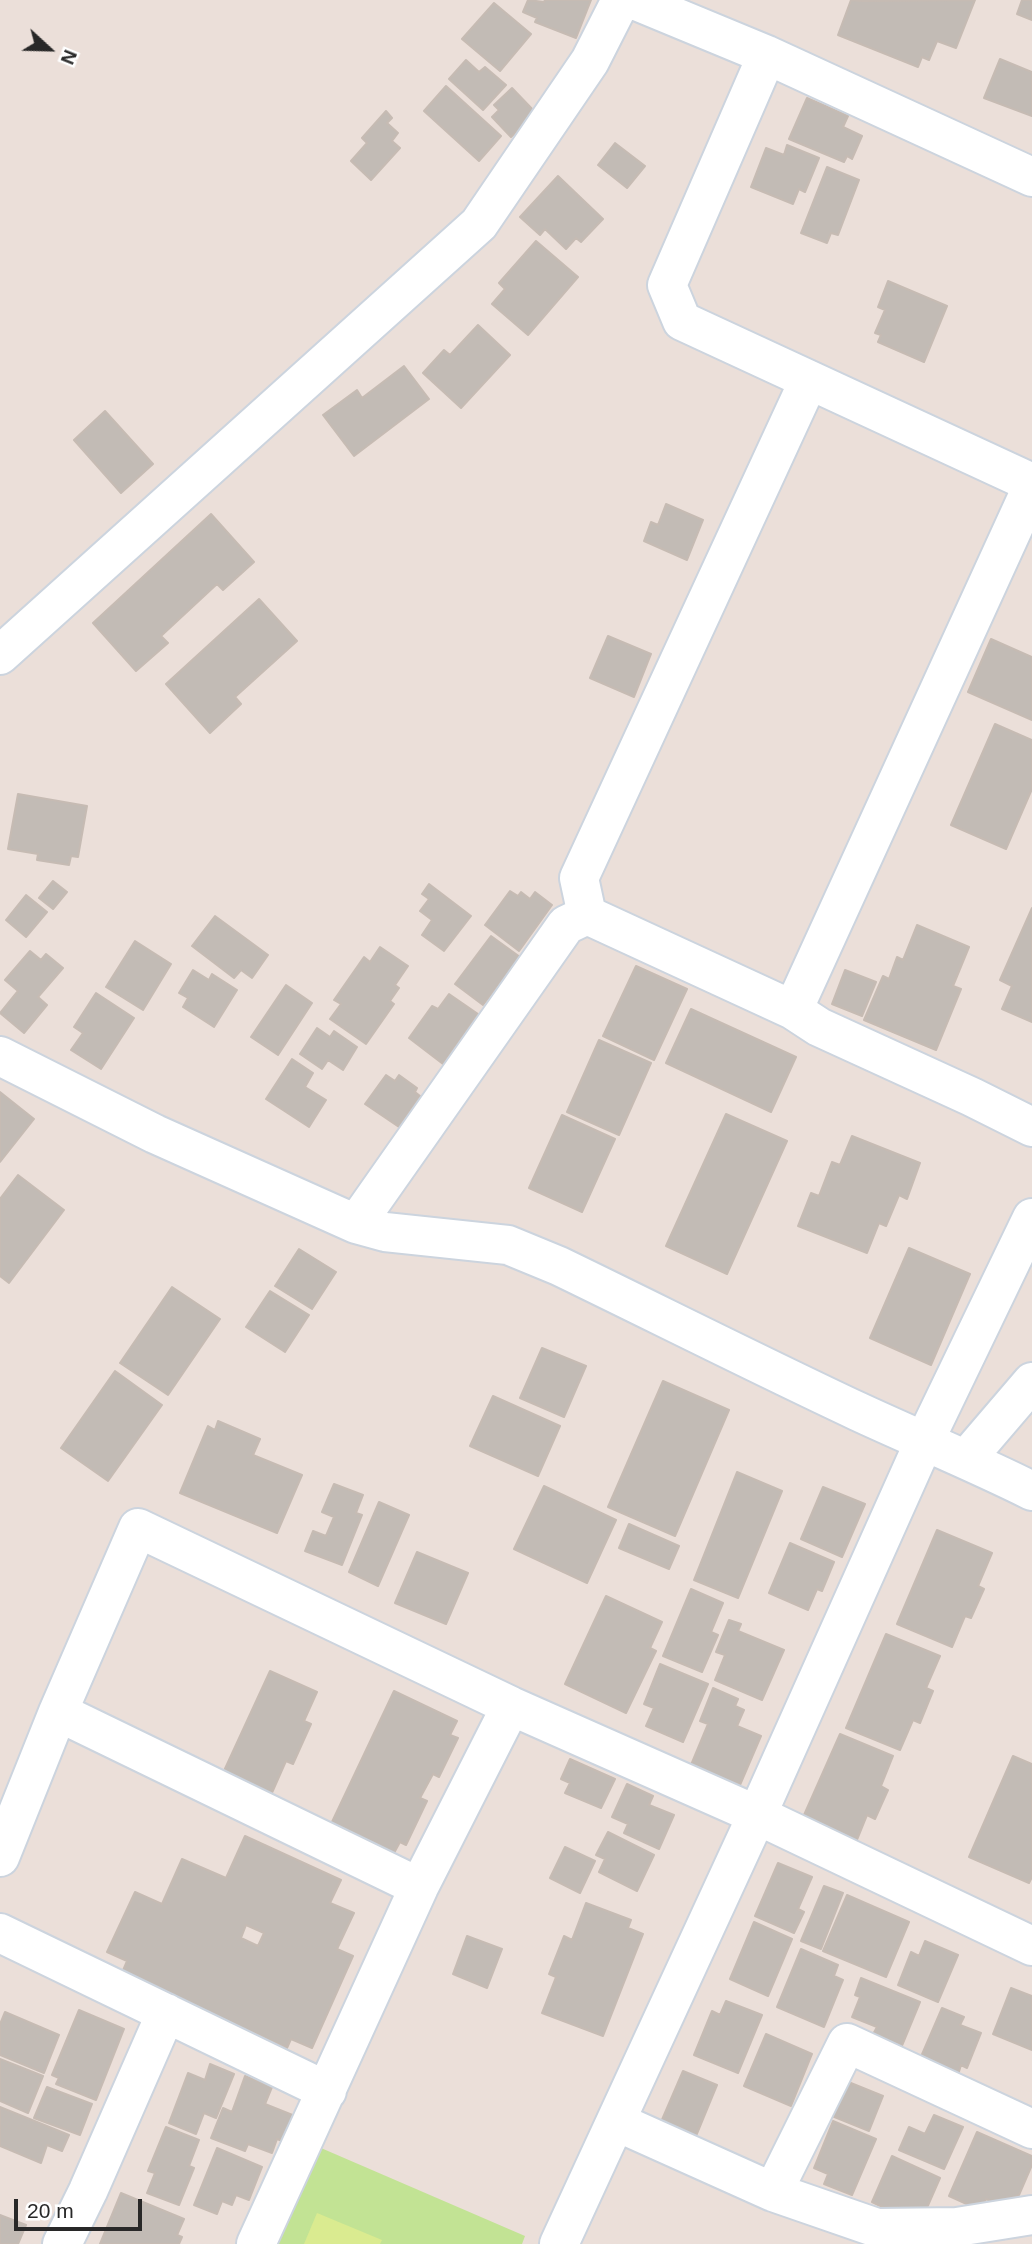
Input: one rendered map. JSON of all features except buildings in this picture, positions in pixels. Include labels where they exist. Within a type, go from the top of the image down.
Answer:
[{"type":"street","points":[[0,655],[479,224],[590,61],[621,0]]},
{"type":"street","points":[[634,0],[767,55],[1032,177]]},
{"type":"street","points":[[767,55],[667,285],[682,321],[1032,485],[793,1010]]},
{"type":"street","points":[[587,915],[579,878],[809,380]]},
{"type":"street","points":[[587,915],[793,1010],[819,1027],[1032,1127]]},
{"type":"street","points":[[356,1224],[566,925],[587,915]]},
{"type":"street","points":[[0,1056],[155,1134],[356,1224],[385,1233],[508,1245],[559,1266],[924,1442],[967,1458],[1032,1491]]},
{"type":"street","points":[[559,2244],[757,1815],[924,1442],[1032,1218]]},
{"type":"street","points":[[967,1458],[1032,1382]]},
{"type":"street","points":[[0,1857],[58,1712],[138,1528],[511,1706],[757,1815],[1032,1946]]},
{"type":"street","points":[[256,2244],[419,1887],[511,1706]]},
{"type":"street","points":[[58,1712],[419,1887]]},
{"type":"street","points":[[0,1933],[327,2091]]},
{"type":"street","points":[[62,2244],[166,2013]]},
{"type":"street","points":[[773,2192],[847,2043],[1032,2129]]},
{"type":"street","points":[[617,2122],[773,2192],[877,2228],[957,2227],[1032,2215]]},
{"type":"green space","points":[[321,2148],[525,2236],[522,2244],[278,2244]]},
{"type":"green space","points":[[317,2213],[382,2240],[380,2244],[304,2244]]}]
